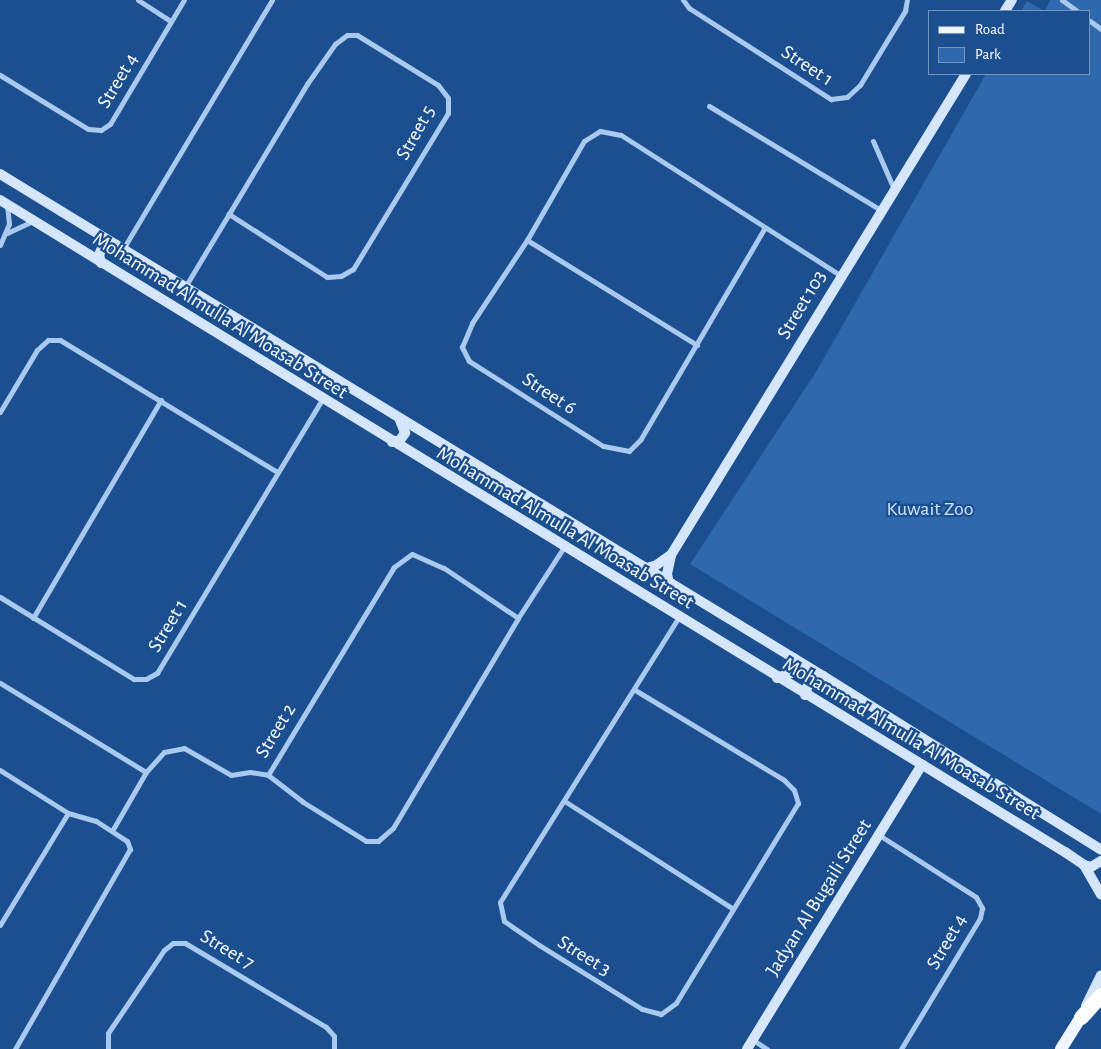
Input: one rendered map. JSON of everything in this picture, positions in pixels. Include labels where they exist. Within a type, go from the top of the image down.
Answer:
[{"type":"highway","points":[[1081,1016],[1101,995]]},
{"type":"main road","points":[[1061,1049],[1081,1016]]},
{"type":"street","points":[[138,0],[170,21]]},
{"type":"street","name":"Street 4","points":[[0,75],[88,129],[101,130],[110,124],[184,0]]},
{"type":"street","points":[[100,263],[98,255],[102,248],[120,247],[272,0]]},
{"type":"street","name":"Street 1","points":[[683,0],[689,8],[831,99],[847,97],[860,85],[906,12],[908,0]]},
{"type":"street","points":[[1062,0],[1076,10]]},
{"type":"street","name":"Street 5","points":[[185,286],[307,84],[335,44],[347,35],[357,35],[438,85],[448,98],[448,113],[353,269],[341,276],[327,277],[229,214]]},
{"type":"street","name":"Street 103","points":[[669,583],[667,574],[671,555],[840,275],[965,75]]},
{"type":"street","points":[[709,106],[881,210]]},
{"type":"street","name":"Street 6","points":[[764,229],[641,439],[629,451],[603,446],[469,361],[462,347],[472,323],[527,240],[584,141],[600,131],[621,135],[764,229],[840,275]]},
{"type":"street","points":[[873,142],[894,189]]},
{"type":"street","name":"Mohammad Almulla Al Moasab Street","points":[[0,174],[185,286],[398,419],[824,676],[1101,850]]},
{"type":"street","points":[[3,202],[7,234]]},
{"type":"street","name":"Mohammad Almulla Al Moasab Street","points":[[3,202],[322,400],[1084,865],[1101,895]]},
{"type":"street","points":[[0,245],[7,234],[33,221]]},
{"type":"street","points":[[527,240],[697,345]]},
{"type":"street","points":[[0,412],[37,350],[48,340],[60,340],[277,472]]},
{"type":"street","points":[[33,618],[161,400]]},
{"type":"street","name":"Street 1","points":[[0,597],[134,679],[146,679],[157,673],[322,400]]},
{"type":"street","points":[[392,442],[400,440],[405,433],[404,425],[398,419]]},
{"type":"street","name":"Street 2","points":[[518,618],[444,568],[412,554],[394,567],[268,775],[303,802],[366,841],[378,841],[393,828],[518,618],[564,547]]},
{"type":"street","name":"Street 103","points":[[646,568],[655,566],[671,555]]},
{"type":"street","name":"Street 3","points":[[635,690],[784,780],[794,790],[798,803],[676,1003],[661,1014],[642,1009],[504,921],[500,902],[566,802],[678,618]]},
{"type":"street","points":[[777,678],[791,673],[794,658]]},
{"type":"street","points":[[805,695],[809,681],[824,676]]},
{"type":"street","points":[[0,683],[146,772]]},
{"type":"street","points":[[112,831],[146,772],[164,752],[184,748],[231,775],[250,772],[268,775]]},
{"type":"street","name":"Jadyan Al Bugaili Street","points":[[750,1045],[922,765]]},
{"type":"street","points":[[0,770],[68,813],[96,821],[128,841],[127,859],[15,1049]]},
{"type":"street","points":[[566,802],[733,909]]},
{"type":"street","points":[[0,925],[68,813]]},
{"type":"street","name":"Street 4","points":[[878,835],[976,898],[982,908],[980,918],[901,1049]]},
{"type":"street","points":[[1084,865],[1091,867],[1101,861]]},
{"type":"street","name":"Street 7","points":[[108,1049],[108,1033],[164,950],[174,943],[185,943],[326,1027],[334,1036],[334,1049]]},
{"type":"street","points":[[1081,1016],[1101,975]]},
{"type":"street","points":[[750,1045],[767,1049]]},
{"type":"green space","name":"Kuwait Zoo","points":[[1050,0],[1101,0],[1101,814],[690,564],[816,372],[985,75],[1091,75],[1091,10],[1045,10]]},
{"type":"green space","points":[[1027,1],[1042,10],[1022,10]]}]
